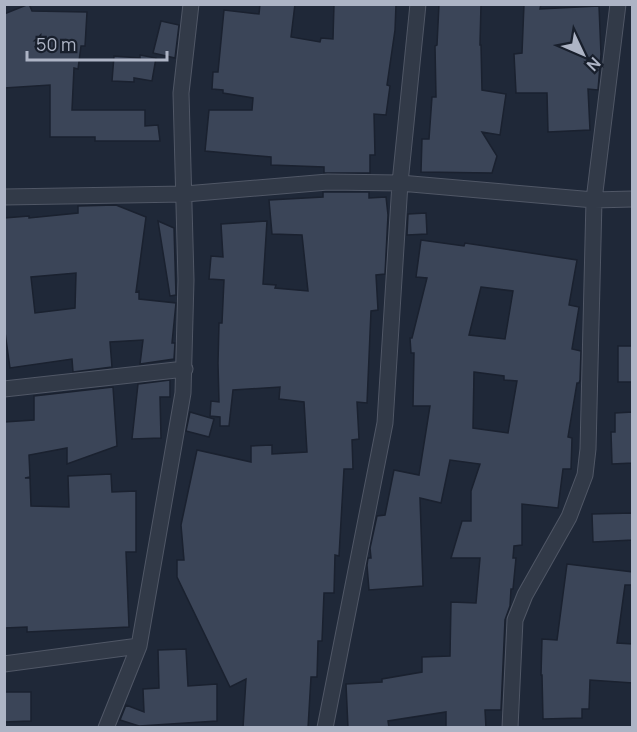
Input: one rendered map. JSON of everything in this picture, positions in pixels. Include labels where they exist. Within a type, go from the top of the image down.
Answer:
[{"type":"street","points":[[106,728],[138,646],[183,393],[185,194],[181,93],[191,4]]},
{"type":"street","points":[[324,728],[385,423],[400,183],[417,4]]},
{"type":"street","points":[[510,728],[515,620],[525,595],[569,517],[585,476],[588,449],[594,200],[618,4]]},
{"type":"street","points":[[4,197],[185,194],[328,182],[400,183],[594,200],[633,199]]},
{"type":"street","points":[[4,389],[185,369]]},
{"type":"street","points":[[4,664],[138,646]]},
{"type":"building","points":[[29,4],[32,11],[87,12],[85,46],[81,46],[78,69],[74,68],[72,110],[145,110],[145,126],[158,125],[160,141],[95,141],[95,137],[50,137],[50,85],[4,88],[4,14]]},
{"type":"building","points":[[260,4],[295,4],[291,37],[320,42],[321,38],[333,39],[334,4],[396,4],[386,115],[374,114],[375,155],[370,155],[370,173],[324,173],[324,167],[271,165],[271,157],[205,151],[209,110],[252,110],[253,98],[212,89],[213,72],[218,72],[224,10],[259,14]]},
{"type":"building","points":[[439,4],[481,4],[482,90],[506,94],[500,135],[482,132],[497,156],[492,173],[421,172],[422,139],[429,139],[432,97],[436,97],[435,46],[437,45]]},
{"type":"building","points":[[524,4],[541,4],[540,9],[599,6],[601,54],[598,90],[588,89],[590,130],[548,132],[547,93],[516,93],[514,54],[522,53]]},
{"type":"building","points":[[161,21],[179,25],[175,58],[153,53]]},
{"type":"building","points":[[140,55],[156,58],[152,81],[134,78],[134,82],[112,81],[114,56],[140,58]]},
{"type":"building","points":[[323,192],[369,192],[369,198],[386,197],[388,215],[385,274],[376,275],[378,310],[371,311],[367,403],[357,402],[359,439],[352,440],[353,469],[344,469],[339,556],[335,555],[334,593],[324,593],[322,641],[318,641],[317,677],[311,677],[308,728],[243,728],[246,679],[230,687],[177,577],[177,560],[184,560],[181,525],[197,450],[251,462],[251,446],[272,445],[272,454],[307,452],[304,402],[279,399],[280,387],[233,390],[229,426],[220,426],[220,417],[210,416],[211,401],[219,402],[219,323],[222,323],[224,280],[209,279],[211,256],[223,257],[221,224],[267,221],[263,284],[276,285],[275,288],[308,291],[302,235],[272,234],[269,200],[323,197]]},
{"type":"building","points":[[116,205],[146,217],[136,292],[139,291],[139,299],[176,303],[172,343],[175,343],[174,359],[140,364],[143,340],[110,342],[112,367],[73,372],[72,359],[10,368],[4,325],[4,218],[78,213],[78,206]],"holes":[[[76,273],[75,308],[35,313],[31,277]]]},
{"type":"building","points":[[426,213],[427,234],[407,235],[408,214]]},
{"type":"building","points":[[158,221],[174,228],[176,295],[170,296]]},
{"type":"building","points":[[421,240],[464,246],[465,243],[577,260],[569,305],[579,307],[572,349],[581,351],[580,380],[577,383],[568,437],[572,438],[571,469],[563,469],[558,508],[522,504],[522,545],[514,546],[513,558],[516,558],[513,589],[511,589],[510,606],[505,620],[501,710],[485,710],[486,728],[446,728],[446,712],[388,721],[389,728],[348,728],[346,684],[382,682],[382,679],[422,672],[422,657],[450,656],[451,602],[476,603],[480,558],[451,558],[462,521],[471,521],[471,491],[480,464],[450,460],[441,503],[420,498],[423,586],[369,590],[367,565],[368,558],[371,558],[370,548],[377,516],[385,515],[394,470],[419,475],[430,406],[413,406],[414,353],[411,353],[410,338],[412,338],[427,278],[416,277]],"holes":[[[481,287],[513,291],[505,339],[469,335]],[[474,372],[504,376],[504,380],[517,381],[508,433],[473,428]]]},
{"type":"building","points":[[618,346],[633,346],[633,382],[618,382]]},
{"type":"building","points":[[170,380],[170,397],[160,397],[161,438],[132,439],[138,384]]},
{"type":"building","points":[[113,387],[117,446],[67,464],[67,448],[29,455],[30,477],[25,478],[30,478],[31,506],[69,507],[68,476],[111,474],[112,492],[136,491],[136,552],[126,552],[129,627],[27,632],[27,627],[4,628],[4,422],[34,420],[34,396]]},
{"type":"building","points":[[190,412],[214,419],[209,437],[186,431]]},
{"type":"building","points":[[633,412],[633,463],[612,464],[611,432],[615,432],[615,413]]},
{"type":"building","points":[[633,513],[633,540],[593,542],[592,514]]},
{"type":"building","points":[[567,564],[633,572],[633,585],[625,585],[617,643],[633,644],[633,683],[590,680],[589,709],[582,709],[582,718],[543,719],[542,639],[557,640]]},
{"type":"building","points":[[186,649],[188,686],[217,684],[217,721],[139,726],[120,720],[126,705],[144,712],[143,689],[159,688],[158,650]]},
{"type":"building","points":[[4,692],[31,692],[31,721],[4,722]]}]
